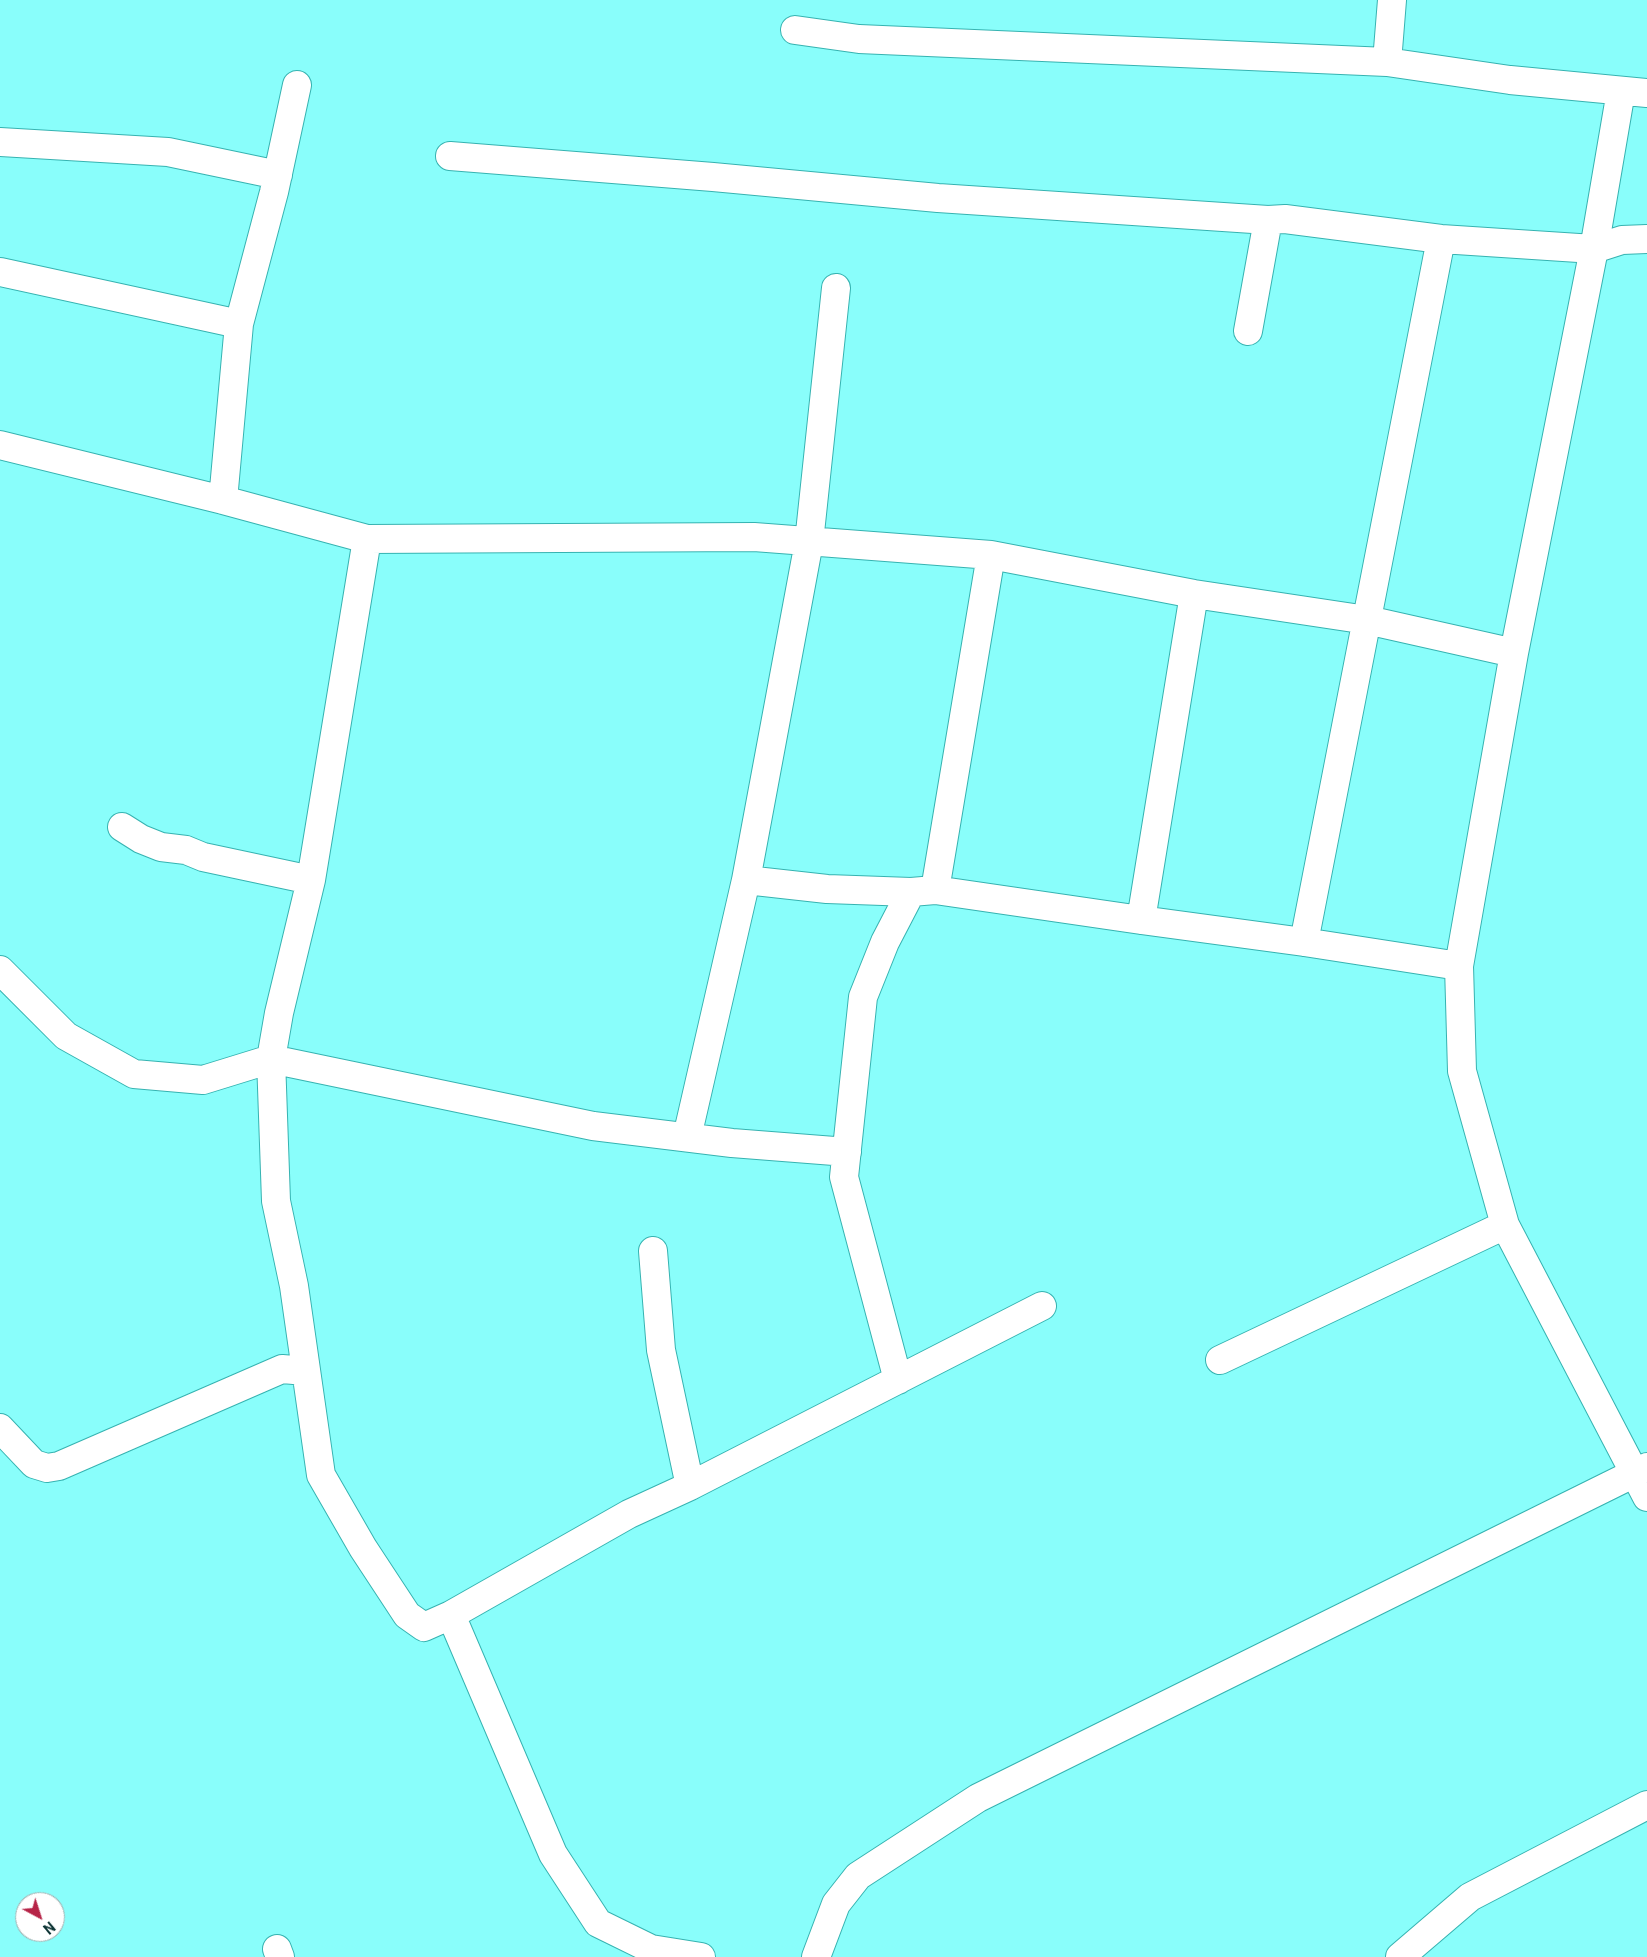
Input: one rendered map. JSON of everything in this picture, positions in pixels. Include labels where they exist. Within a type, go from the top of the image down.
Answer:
[{"type":"street","points":[[1387,62],[1392,0]]},
{"type":"street","points":[[795,30],[859,39],[1387,62],[1510,80],[1634,92],[1594,249],[1514,653],[1459,966],[1462,1071],[1505,1225],[1641,1470],[1647,1498]]},
{"type":"street","points":[[223,500],[239,324],[278,175],[297,85]]},
{"type":"street","points":[[0,142],[168,152],[278,175]]},
{"type":"street","points":[[450,156],[713,177],[938,198],[1268,220],[1284,219],[1441,239],[1594,249],[1622,240],[1647,239]]},
{"type":"street","points":[[1248,331],[1268,220]]},
{"type":"street","points":[[1304,942],[1441,239]]},
{"type":"street","points":[[0,272],[239,324]]},
{"type":"street","points":[[687,1137],[746,880],[810,542],[836,288]]},
{"type":"street","points":[[0,445],[223,500],[367,539],[754,537],[991,555],[1194,594],[1367,620],[1514,653]]},
{"type":"street","points":[[367,539],[311,880],[279,1013],[271,1059],[276,1201],[294,1286],[320,1475],[363,1548],[407,1615],[424,1627],[451,1616],[629,1514],[690,1486],[1042,1306]]},
{"type":"street","points":[[898,1380],[844,1177],[863,997],[885,942],[923,891],[991,555]]},
{"type":"street","points":[[1141,920],[1194,594]]},
{"type":"street","points":[[122,828],[141,839],[161,847],[186,850],[203,857],[311,880]]},
{"type":"street","points":[[746,880],[826,889],[923,891],[1304,942],[1459,966]]},
{"type":"street","points":[[0,970],[66,1036],[134,1074],[203,1080],[271,1059],[593,1126],[847,1152]]},
{"type":"street","points":[[1220,1360],[1505,1225]]},
{"type":"street","points":[[653,1251],[661,1350],[690,1486]]},
{"type":"street","points":[[0,1428],[34,1464],[48,1468],[282,1369],[306,1371]]},
{"type":"street","points":[[816,1957],[836,1904],[858,1876],[978,1798],[1641,1470]]},
{"type":"street","points":[[451,1616],[553,1854],[598,1922],[651,1950],[701,1957]]},
{"type":"street","points":[[1400,1957],[1470,1897],[1647,1805]]}]
